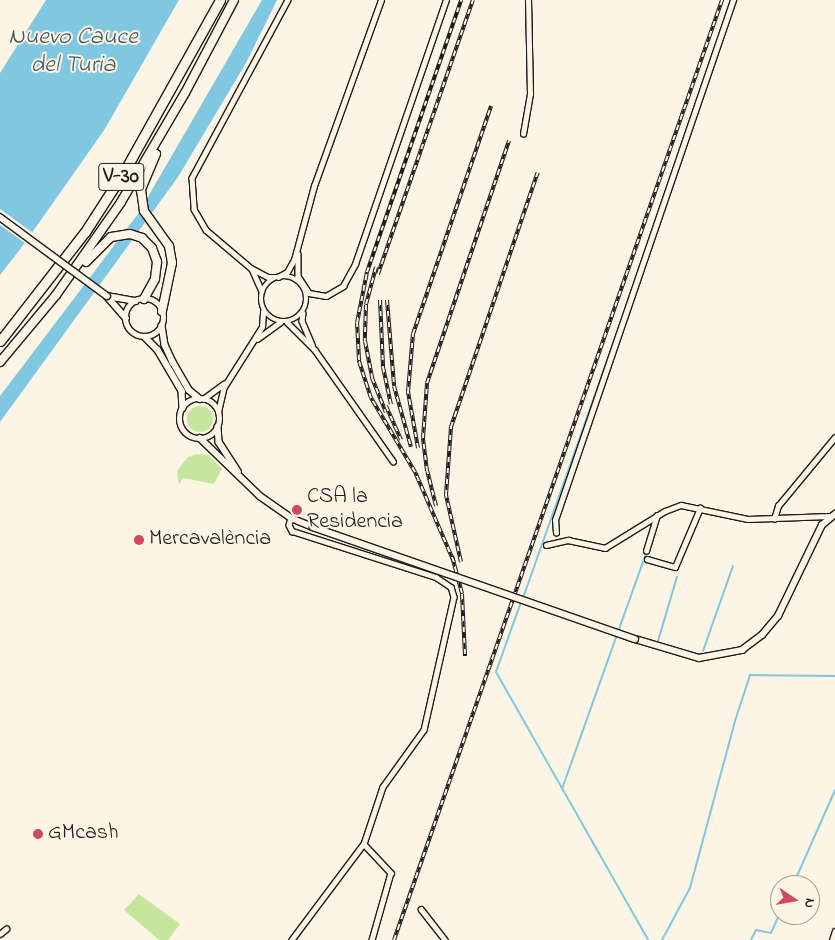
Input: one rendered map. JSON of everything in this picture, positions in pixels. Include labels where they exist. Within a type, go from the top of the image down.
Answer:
[{"type":"highway","name":"V-30","points":[[0,341],[85,232],[126,170],[220,0]]},
{"type":"highway","name":"V-30","points":[[0,362],[56,295],[121,202],[185,93],[234,0]]},
{"type":"highway","points":[[162,311],[172,263],[169,246],[144,211],[141,190],[147,171],[180,110],[185,93]]},
{"type":"highway","points":[[56,295],[66,288],[99,246],[118,234],[142,238],[152,248],[157,262],[155,279],[140,300]]},
{"type":"street","points":[[288,0],[192,178],[191,196],[200,220],[251,268],[268,277],[294,279],[320,296],[334,292],[343,286],[355,264],[446,0]]},
{"type":"street","points":[[262,300],[267,284],[290,268],[299,243],[314,186],[381,0]]},
{"type":"street","points":[[523,134],[530,94],[528,0]]},
{"type":"street","points":[[556,533],[555,520],[644,266],[674,167],[702,95],[734,0]]},
{"type":"street","points":[[0,217],[107,296],[126,318],[131,331],[145,337],[158,350],[182,391],[183,408],[180,417],[183,428],[191,436],[200,438],[210,435],[218,427]]},
{"type":"street","points":[[299,243],[298,271],[307,300],[303,312],[305,330],[315,350],[393,461]]},
{"type":"street","points":[[248,485],[222,447],[218,427],[218,412],[220,398],[228,380],[256,340],[264,319],[262,288],[251,268]]},
{"type":"street","points":[[107,296],[155,302],[162,311],[165,345],[189,390],[213,404],[218,412]]},
{"type":"street","points":[[126,318],[140,300]]},
{"type":"street","points":[[263,308],[272,318],[280,322],[287,322],[303,312]]},
{"type":"street","points":[[256,340],[280,322]]},
{"type":"street","points":[[287,322],[315,350]]},
{"type":"street","points":[[145,337],[155,334],[162,326]]},
{"type":"street","points":[[183,408],[191,401],[202,399],[228,380]]},
{"type":"street","points":[[774,520],[778,506],[835,437]]},
{"type":"street","points":[[200,438],[248,485],[291,518],[634,639],[698,658],[742,650],[762,635],[778,616],[832,515]]},
{"type":"street","points":[[546,545],[568,540],[605,548],[677,506],[700,508],[726,516],[774,520],[832,515]]},
{"type":"street","points":[[647,559],[675,567],[700,508]]},
{"type":"street","points":[[646,551],[657,516]]},
{"type":"street","points":[[291,518],[289,525],[292,530],[436,577],[448,584],[454,592],[454,603],[424,730],[382,787],[364,844],[292,940]]},
{"type":"street","points":[[364,844],[391,873],[372,940]]},
{"type":"street","points":[[421,909],[445,940]]},
{"type":"street","points":[[0,934],[6,929]]},
{"type":"street","points":[[832,940],[835,931]]},
{"type":"green space","points":[[200,406],[209,410],[213,419],[209,428],[200,432],[191,428],[187,419],[191,410]]},
{"type":"green space","points":[[196,454],[209,455],[222,469],[214,484],[183,478],[179,485],[177,471],[188,457]]},
{"type":"green space","points":[[139,894],[180,924],[168,940],[159,940],[124,910]]},
{"type":"water","name":"Nuevo Cauce del Turia","points":[[46,0],[179,0],[105,129],[0,278],[0,73]]},
{"type":"water","points":[[262,0],[277,0],[246,63],[178,177],[0,422],[0,396],[138,214]]},
{"type":"pier","points":[[179,0],[168,27],[107,130],[46,220],[0,281],[0,275],[25,243],[0,225],[0,209],[33,233],[105,129]]},
{"type":"waterway","points":[[523,598],[617,333]]},
{"type":"waterway","points":[[619,629],[647,551]]},
{"type":"waterway","points":[[703,651],[733,566]]},
{"type":"waterway","points":[[658,641],[677,577]]},
{"type":"waterway","points":[[521,602],[496,672],[648,940]]},
{"type":"waterway","points":[[562,789],[616,637]]},
{"type":"waterway","points":[[662,940],[690,888],[735,721],[750,675],[835,676]]},
{"type":"waterway","points":[[797,875],[835,790]]},
{"type":"waterway","points":[[751,940],[756,930],[771,933],[775,925]]},
{"type":"railway","points":[[454,562],[415,472],[371,398],[359,360],[357,323],[367,272],[461,0]]},
{"type":"railway","points":[[378,274],[473,0]]},
{"type":"railway","points":[[394,940],[722,0]]},
{"type":"railway","points":[[418,448],[408,392],[413,334],[491,106]]},
{"type":"railway","points":[[436,506],[427,471],[423,438],[427,383],[509,141]]},
{"type":"railway","points":[[461,562],[446,495],[451,427],[538,172]]},
{"type":"railway","points":[[376,267],[366,305],[365,341],[372,378],[386,412]]},
{"type":"railway","points":[[380,300],[383,367],[391,404]]},
{"type":"railway","points":[[387,300],[394,386],[411,447]]},
{"type":"railway","points":[[386,406],[401,440]]},
{"type":"railway","points":[[452,556],[462,594],[465,656]]},
{"type":"place","name":"CSA la Residencia","points":[[297,510]]},
{"type":"place","name":"Mercavalència","points":[[139,540]]},
{"type":"place","name":"GMcash","points":[[38,834]]}]
